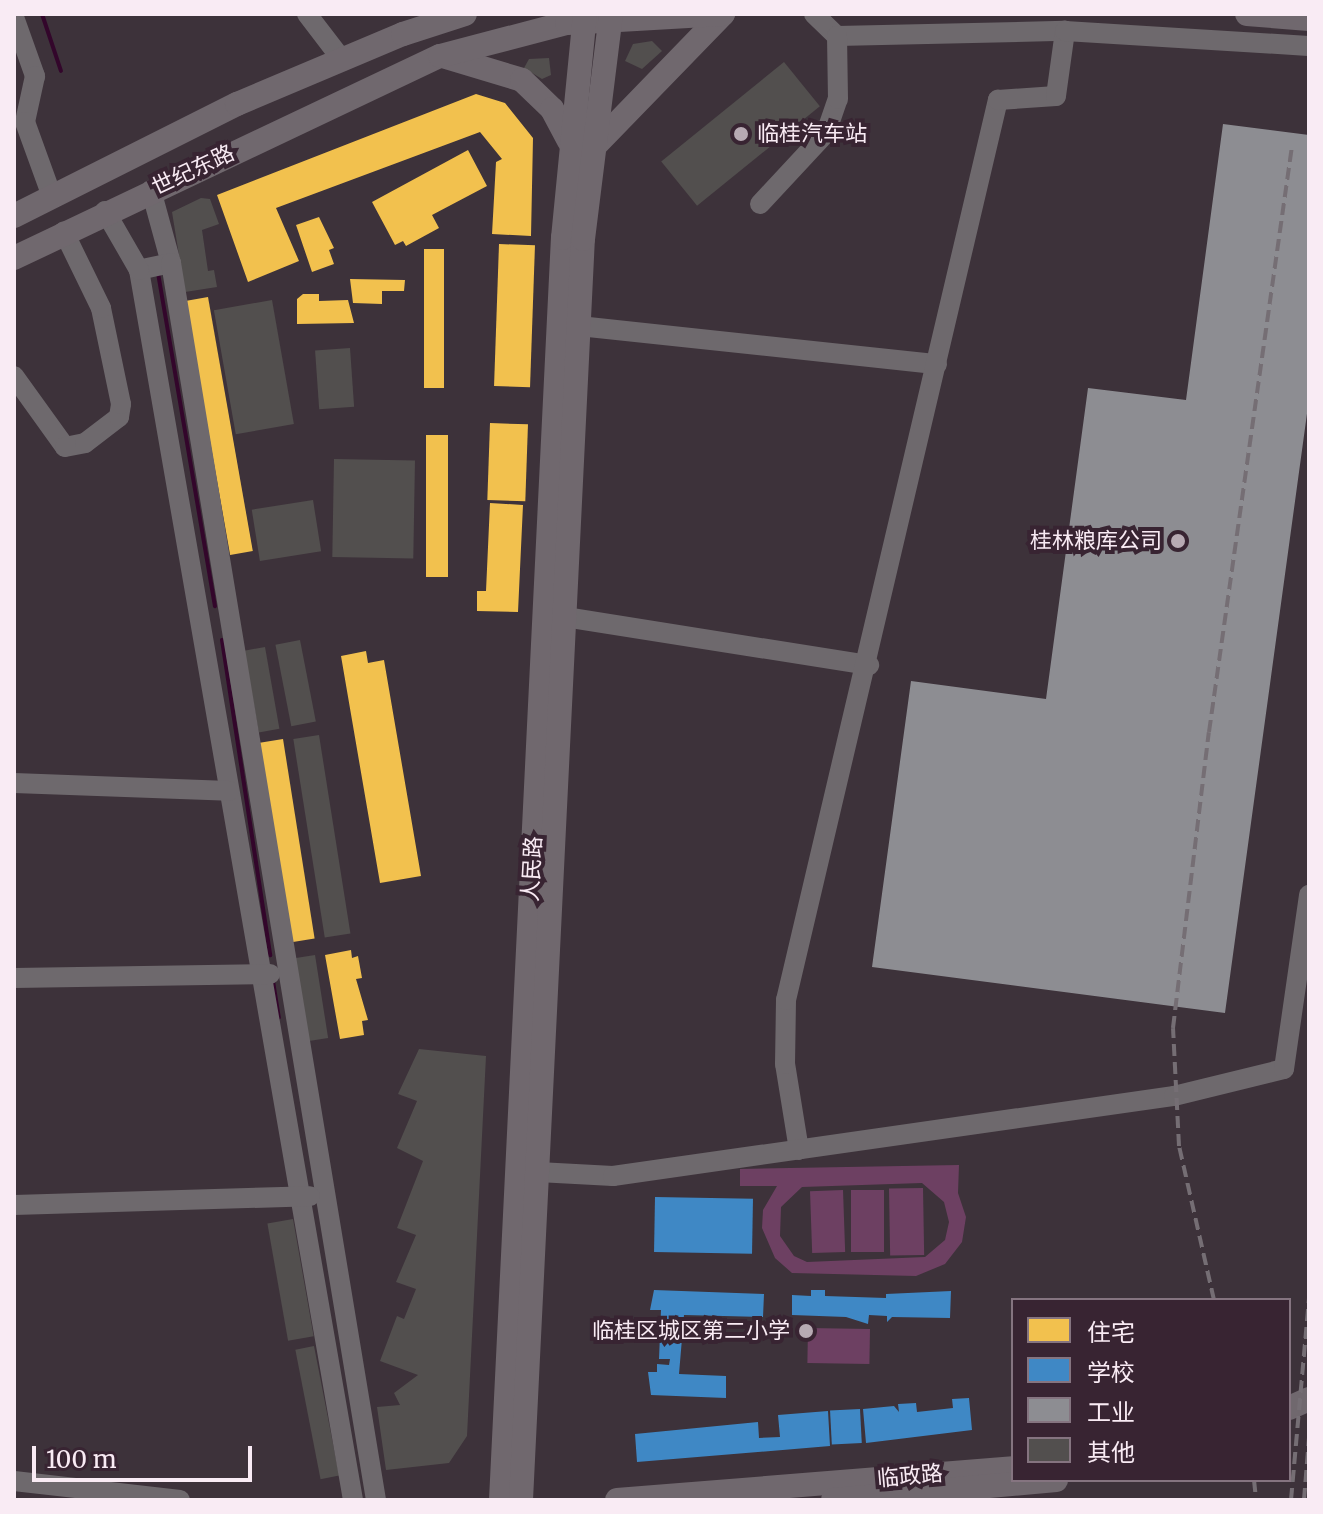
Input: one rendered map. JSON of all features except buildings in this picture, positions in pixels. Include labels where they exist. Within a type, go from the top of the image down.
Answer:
[{"type":"main road","name":"世纪东路","points":[[14,258],[105,211],[372,84],[440,56],[538,27],[585,18],[723,14]]},
{"type":"main road","points":[[580,146],[723,14]]},
{"type":"main road","points":[[1247,14],[1309,19]]},
{"type":"main road","name":"世纪东路","points":[[14,216],[51,194],[237,104],[441,17]]},
{"type":"main road","points":[[573,238],[585,18]]},
{"type":"main road","points":[[580,146],[610,19]]},
{"type":"main road","points":[[440,56],[481,64],[522,80],[552,109],[580,146]]},
{"type":"main road","name":"人民路","points":[[521,1500],[579,326],[573,238]]},
{"type":"main road","name":"人民路","points":[[501,1500],[573,238]]},
{"type":"main road","name":"临政路","points":[[617,1500],[1011,1476]]},
{"type":"main road","name":"临政路","points":[[833,1500],[1011,1477]]},
{"type":"street","points":[[307,14],[343,61]]},
{"type":"street","points":[[814,14],[837,36],[1065,31],[1309,46]]},
{"type":"street","points":[[14,17],[35,76],[25,122],[51,194]]},
{"type":"street","points":[[799,1150],[782,1023],[869,665],[998,100],[1056,96],[1065,31]]},
{"type":"street","points":[[760,204],[826,133],[838,99],[837,36]]},
{"type":"street","points":[[151,190],[171,263],[285,974],[376,1500]]},
{"type":"street","points":[[105,211],[139,270],[203,622],[298,1198],[353,1500]]},
{"type":"street","points":[[14,376],[65,447],[85,443],[119,417],[121,404],[101,308],[64,232]]},
{"type":"street","points":[[139,270],[171,263]]},
{"type":"street","points":[[579,326],[937,364]]},
{"type":"street","points":[[565,617],[869,665]]},
{"type":"street","points":[[203,622],[230,619]]},
{"type":"street","points":[[14,783],[229,791]]},
{"type":"street","points":[[538,1172],[613,1176],[1174,1096],[1284,1069],[1309,895]]},
{"type":"street","points":[[14,978],[285,974]]},
{"type":"street","points":[[14,1205],[298,1198],[323,1193]]},
{"type":"street","points":[[14,1481],[180,1500]]},
{"type":"shaded area","points":[[959,1165],[958,1193],[966,1217],[962,1242],[945,1264],[916,1276],[792,1273],[775,1258],[762,1228],[763,1210],[777,1186],[740,1186],[740,1169]],"holes":[[[922,1183],[944,1202],[949,1222],[945,1240],[925,1257],[807,1262],[794,1256],[780,1236],[781,1207],[802,1187]]]},
{"type":"shaded area","points":[[923,1188],[924,1255],[890,1256],[889,1189]]},
{"type":"shaded area","points":[[843,1190],[845,1252],[812,1253],[810,1191]]},
{"type":"shaded area","points":[[851,1190],[884,1190],[884,1252],[851,1252]]},
{"type":"shaded area","points":[[808,1328],[870,1329],[869,1364],[807,1363]]},
{"type":"waterway","points":[[42,14],[61,71]]},
{"type":"waterway","points":[[158,273],[215,606]]},
{"type":"waterway","points":[[222,640],[270,955]]},
{"type":"waterway","points":[[273,981],[279,1018]]},
{"type":"railway","points":[[1214,1298],[1179,1146],[1173,1028],[1209,732],[1292,146]]},
{"type":"railway","points":[[1291,1500],[1309,1297]]},
{"type":"railway","points":[[1304,1500],[1309,1438]]},
{"type":"railway","points":[[1254,1482],[1256,1500]]},
{"type":"place","name":"临桂汽车站","points":[[741,134]]},
{"type":"place","name":"桂林粮库公司","points":[[1178,541]]},
{"type":"place","name":"临桂区城区第二小学","points":[[806,1331]]}]
